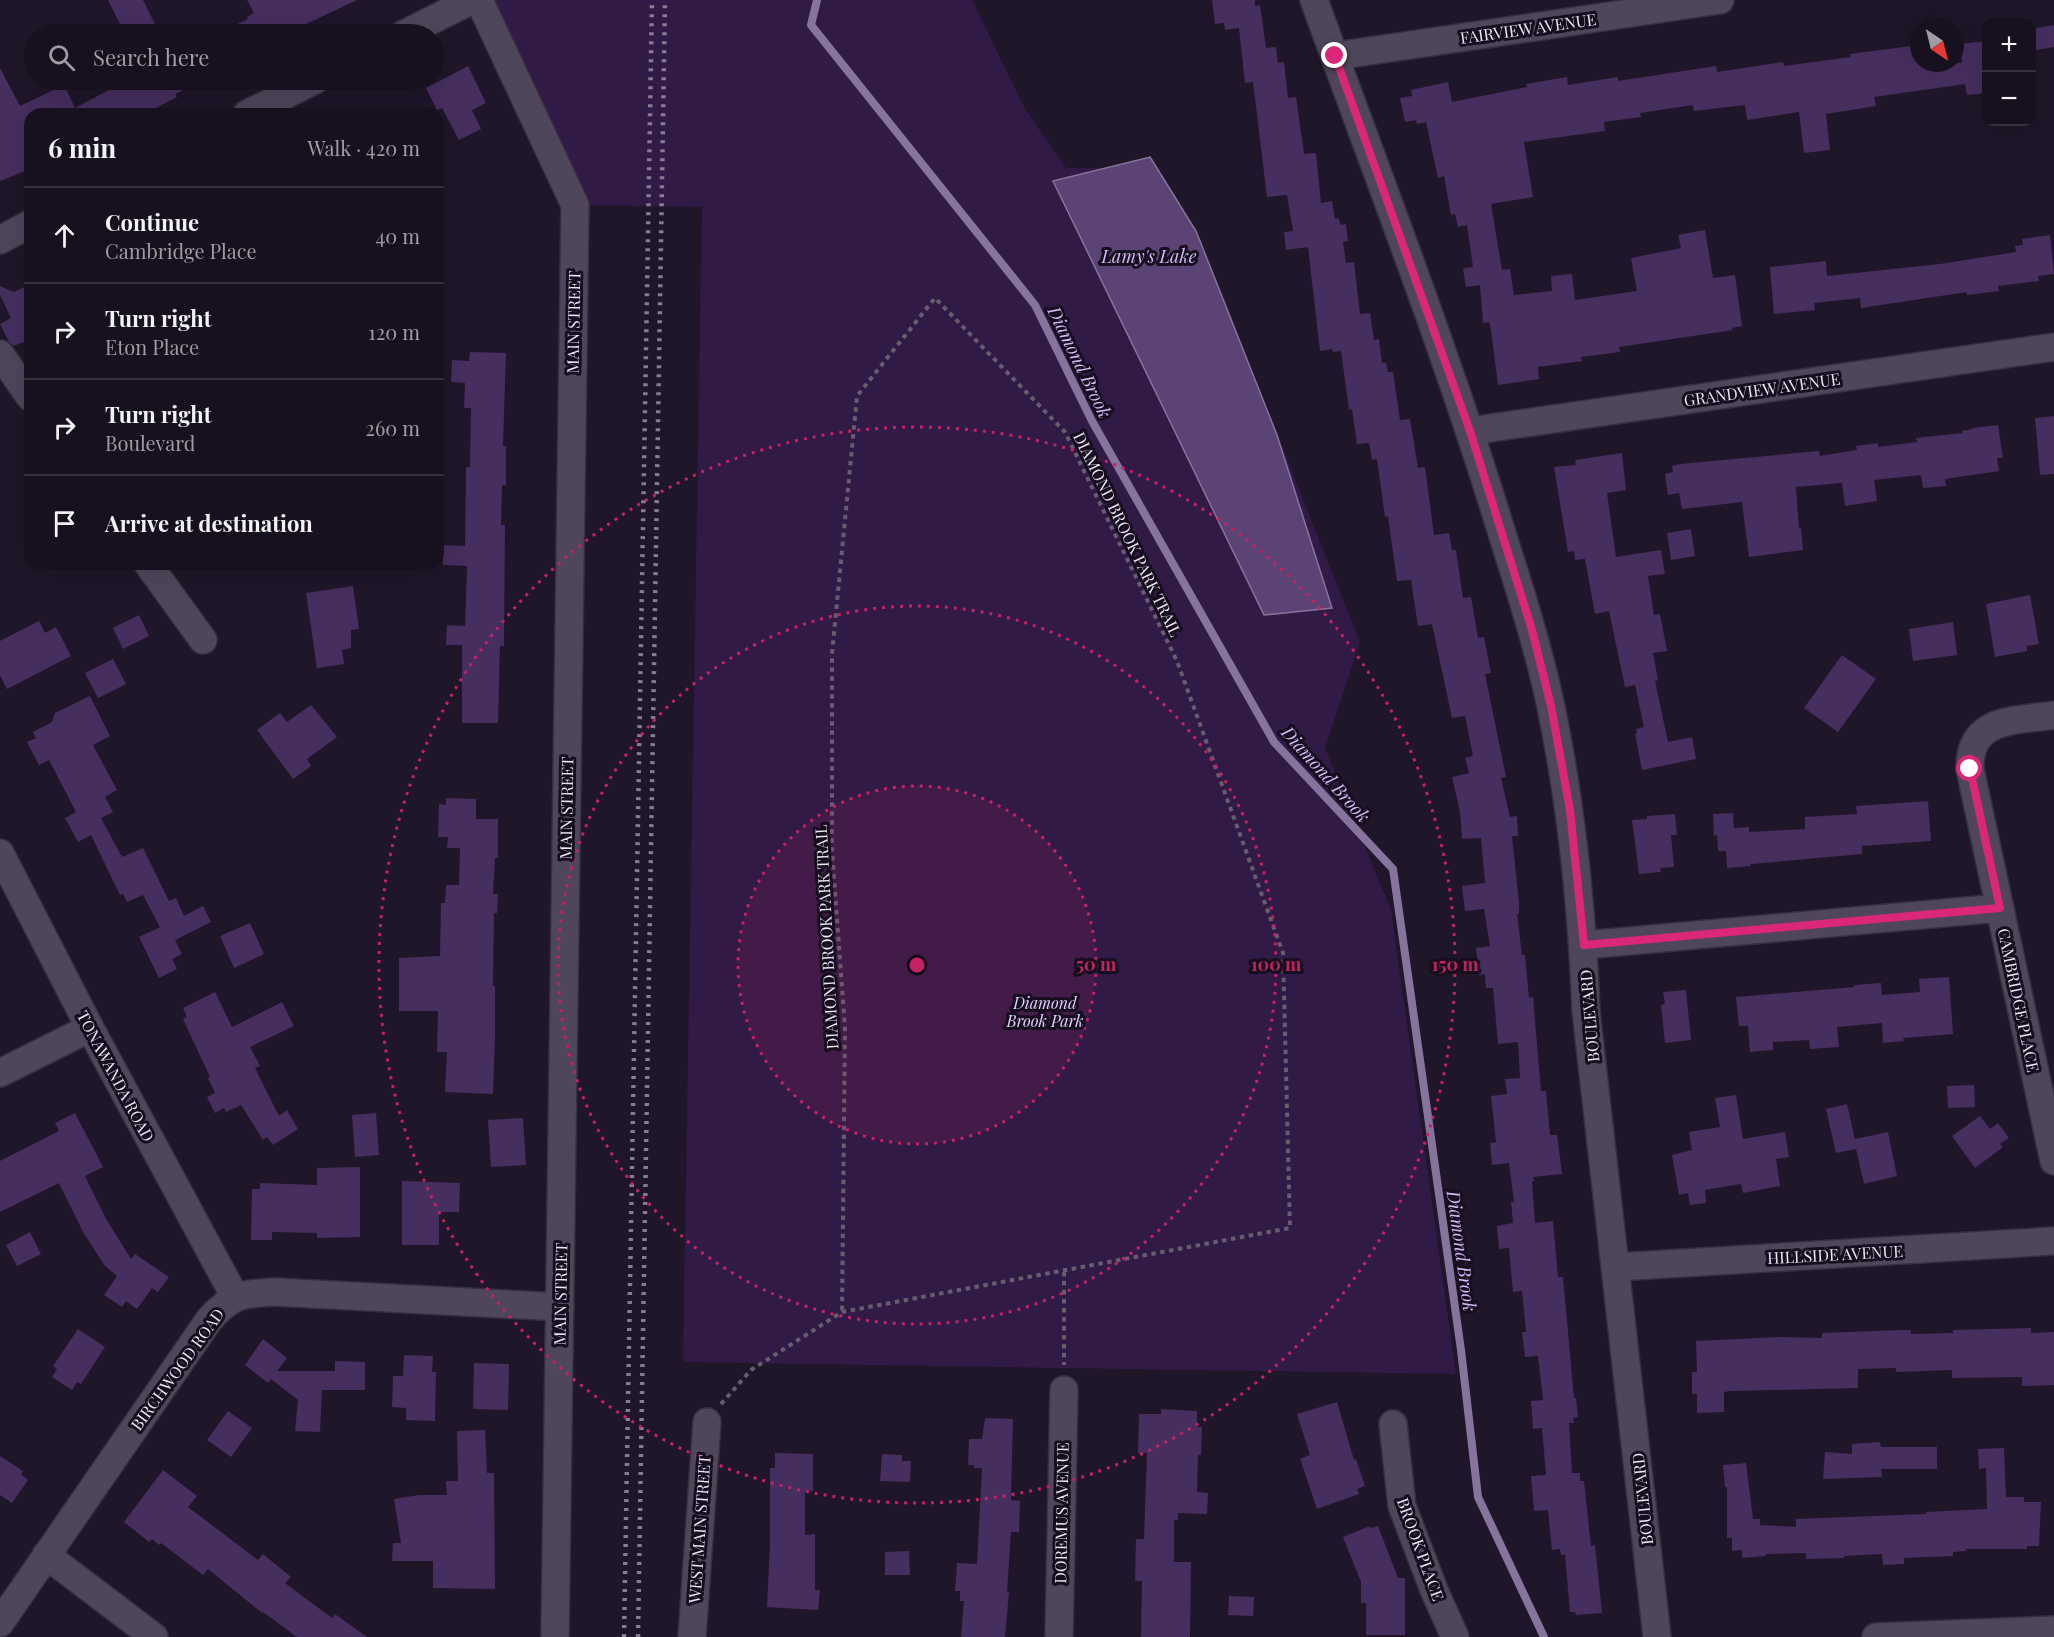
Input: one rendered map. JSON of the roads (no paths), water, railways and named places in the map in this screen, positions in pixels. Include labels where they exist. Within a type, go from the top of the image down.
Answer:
[{"type":"street","points":[[424,24],[472,0]]},
{"type":"street","name":"MAIN STREET","points":[[478,0],[575,205],[555,1637]]},
{"type":"street","name":"BOULEVARD","points":[[1314,0],[1470,431],[1532,630],[1551,706],[1570,810],[1584,945],[1586,1011],[1657,1637]]},
{"type":"street","name":"FAIRVIEW AVENUE","points":[[1335,56],[1720,0]]},
{"type":"street","points":[[259,108],[295,90]]},
{"type":"street","points":[[0,240],[24,227]]},
{"type":"street","name":"GRANDVIEW AVENUE","points":[[1470,431],[2054,347]]},
{"type":"street","points":[[0,354],[24,388]]},
{"type":"street","points":[[152,570],[203,640]]},
{"type":"street","name":"CAMBRIDGE PLACE","points":[[2054,715],[1998,723],[1985,730],[1975,740],[1970,754],[1970,769],[2054,1161]]},
{"type":"street","name":"TONAWANDA ROAD","points":[[0,853],[90,1028],[235,1297]]},
{"type":"street","points":[[1584,945],[2000,908]]},
{"type":"street","points":[[0,1073],[90,1028]]},
{"type":"street","name":"HILLSIDE AVENUE","points":[[1616,1267],[2054,1241]]},
{"type":"street","name":"BIRCHWOOD ROAD","points":[[0,1623],[210,1320],[222,1306],[235,1297],[275,1292],[560,1306]]},
{"type":"street","name":"DOREMUS AVENUE","points":[[1059,1637],[1064,1390]]},
{"type":"street","name":"WEST MAIN STREET","points":[[692,1637],[707,1422]]},
{"type":"street","name":"BROOK PLACE","points":[[1393,1424],[1402,1506],[1434,1590],[1455,1637]]},
{"type":"street","points":[[46,1555],[154,1637]]},
{"type":"street","points":[[1876,1637],[2016,1634],[2054,1630]]},
{"type":"water","name":"Lamy's Lake","points":[[1150,157],[1196,231],[1277,435],[1332,608],[1264,615],[1053,181]]},
{"type":"waterway","name":"Diamond Brook","points":[[817,0],[811,25],[1035,305],[1092,421],[1274,742],[1393,869],[1461,1350],[1478,1497],[1544,1637]]},
{"type":"railway","points":[[624,1637],[652,0]]},
{"type":"railway","points":[[638,1637],[665,0]]},
{"type":"park label","name":"Diamond Brook Park","points":[[1045,1011]]}]
